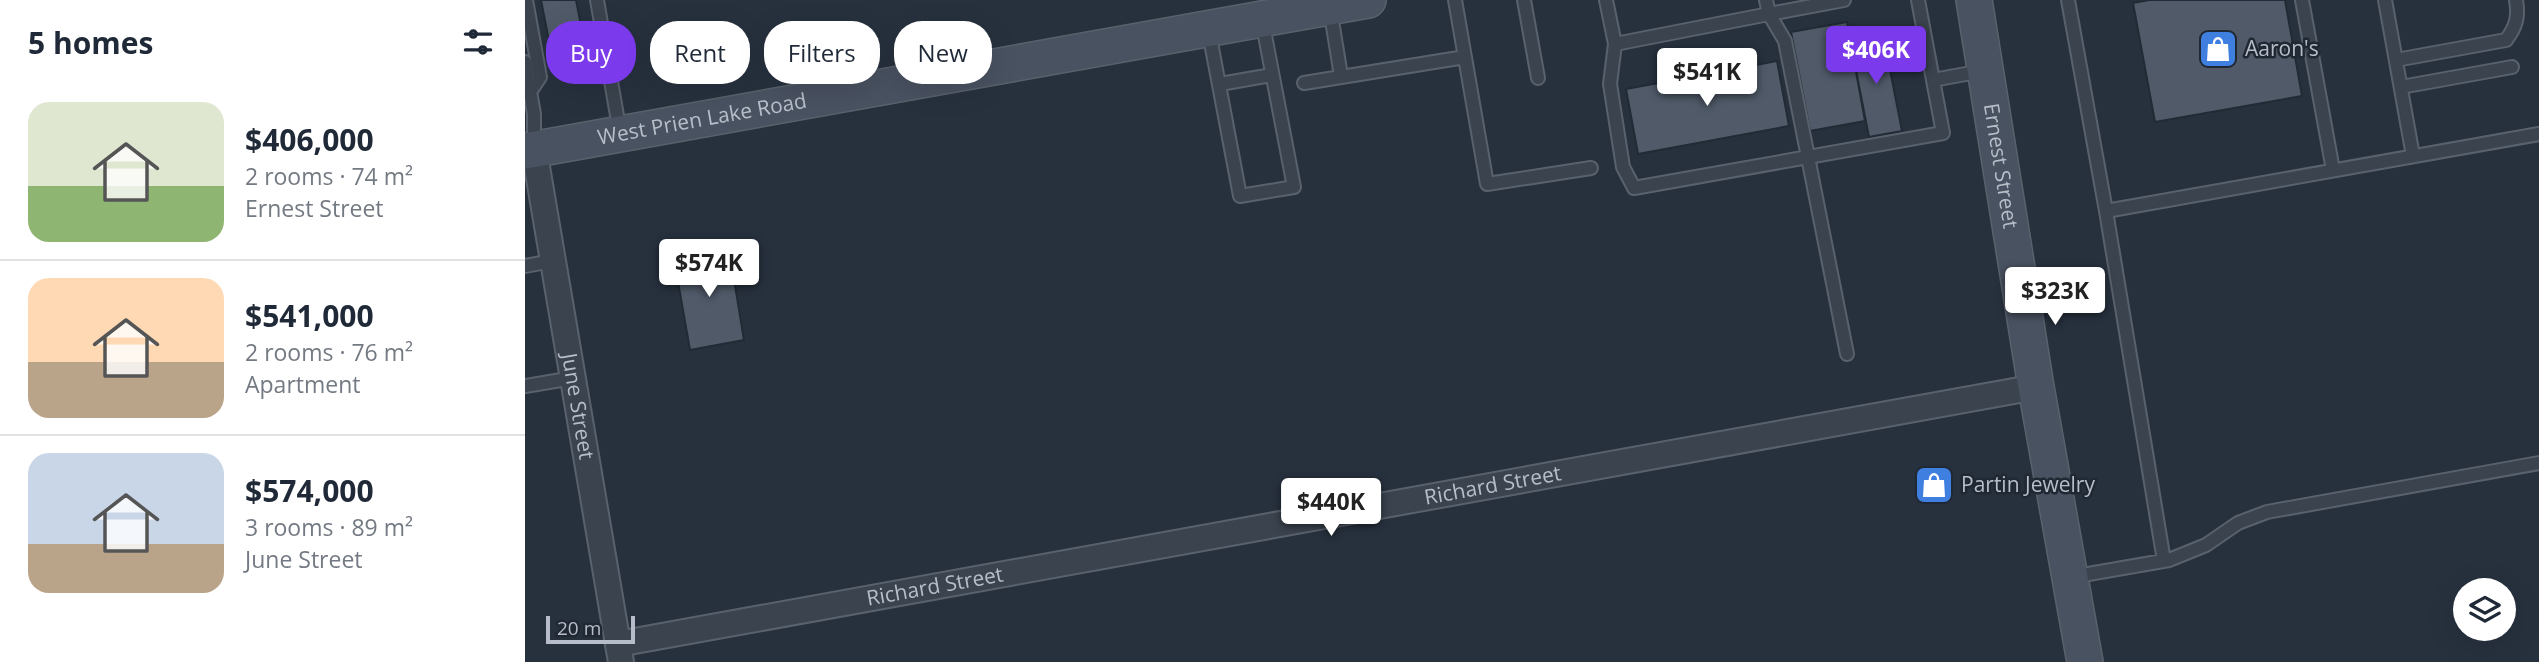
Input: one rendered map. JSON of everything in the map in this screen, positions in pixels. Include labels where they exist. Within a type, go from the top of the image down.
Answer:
[{"type":"street","name":"West Prien Lake Road","points":[[529,150],[1209,28],[1282,11],[1368,0]]},
{"type":"street","name":"Ernest Street","points":[[1974,0],[2036,387],[2085,662]]},
{"type":"street","name":"June Street","points":[[529,150],[573,378],[619,653]]},
{"type":"street","name":"Richard Street","points":[[619,653],[2036,387]]},
{"type":"lane","points":[[526,0],[540,77],[530,92]]},
{"type":"lane","points":[[597,0],[620,133]]},
{"type":"lane","points":[[1455,0],[1487,184],[1591,168]]},
{"type":"lane","points":[[1524,0],[1538,78]]},
{"type":"lane","points":[[1606,0],[1615,44],[1610,83],[1623,167],[1634,188],[1943,133],[1918,0]]},
{"type":"lane","points":[[1766,0],[1769,15],[1785,41],[1847,355]]},
{"type":"lane","points":[[1615,44],[1844,0]]},
{"type":"lane","points":[[2069,0],[2164,561]]},
{"type":"lane","points":[[2302,0],[2333,170]]},
{"type":"lane","points":[[2385,0],[2413,156]]},
{"type":"lane","points":[[2396,60],[2505,40],[2515,28],[2518,12],[2516,0]]},
{"type":"lane","points":[[1329,7],[1341,76]]},
{"type":"lane","points":[[1209,28],[1241,196],[1294,187],[1272,75],[1282,11]]},
{"type":"lane","points":[[1304,83],[1465,57]]},
{"type":"lane","points":[[525,62],[534,114],[529,150]]},
{"type":"lane","points":[[2401,87],[2512,67]]},
{"type":"lane","points":[[1934,80],[1986,70]]},
{"type":"lane","points":[[1220,84],[1272,75]]},
{"type":"lane","points":[[2106,211],[2539,134]]},
{"type":"lane","points":[[525,266],[552,261]]},
{"type":"lane","points":[[525,386],[573,378]]},
{"type":"lane","points":[[2070,577],[2164,561],[2206,545],[2238,523],[2267,512],[2539,463]]},
{"type":"building","points":[[541,0],[576,0],[580,21],[546,21],[546,26]]},
{"type":"building","name":"Aaron's","points":[[2149,0],[2285,0],[2302,96],[2155,122],[2133,3]]},
{"type":"building","points":[[1847,22],[1865,121],[1810,131],[1791,32]]},
{"type":"building","points":[[1883,34],[1902,131],[1869,137],[1850,40]]},
{"type":"building","points":[[1777,61],[1789,126],[1638,154],[1626,89]]},
{"type":"building","points":[[729,249],[744,340],[690,350],[674,259]]},
{"type":"place","name":"Aaron's","points":[[2218,49]]},
{"type":"place","name":"Partin Jewelry","points":[[1934,485]]}]
